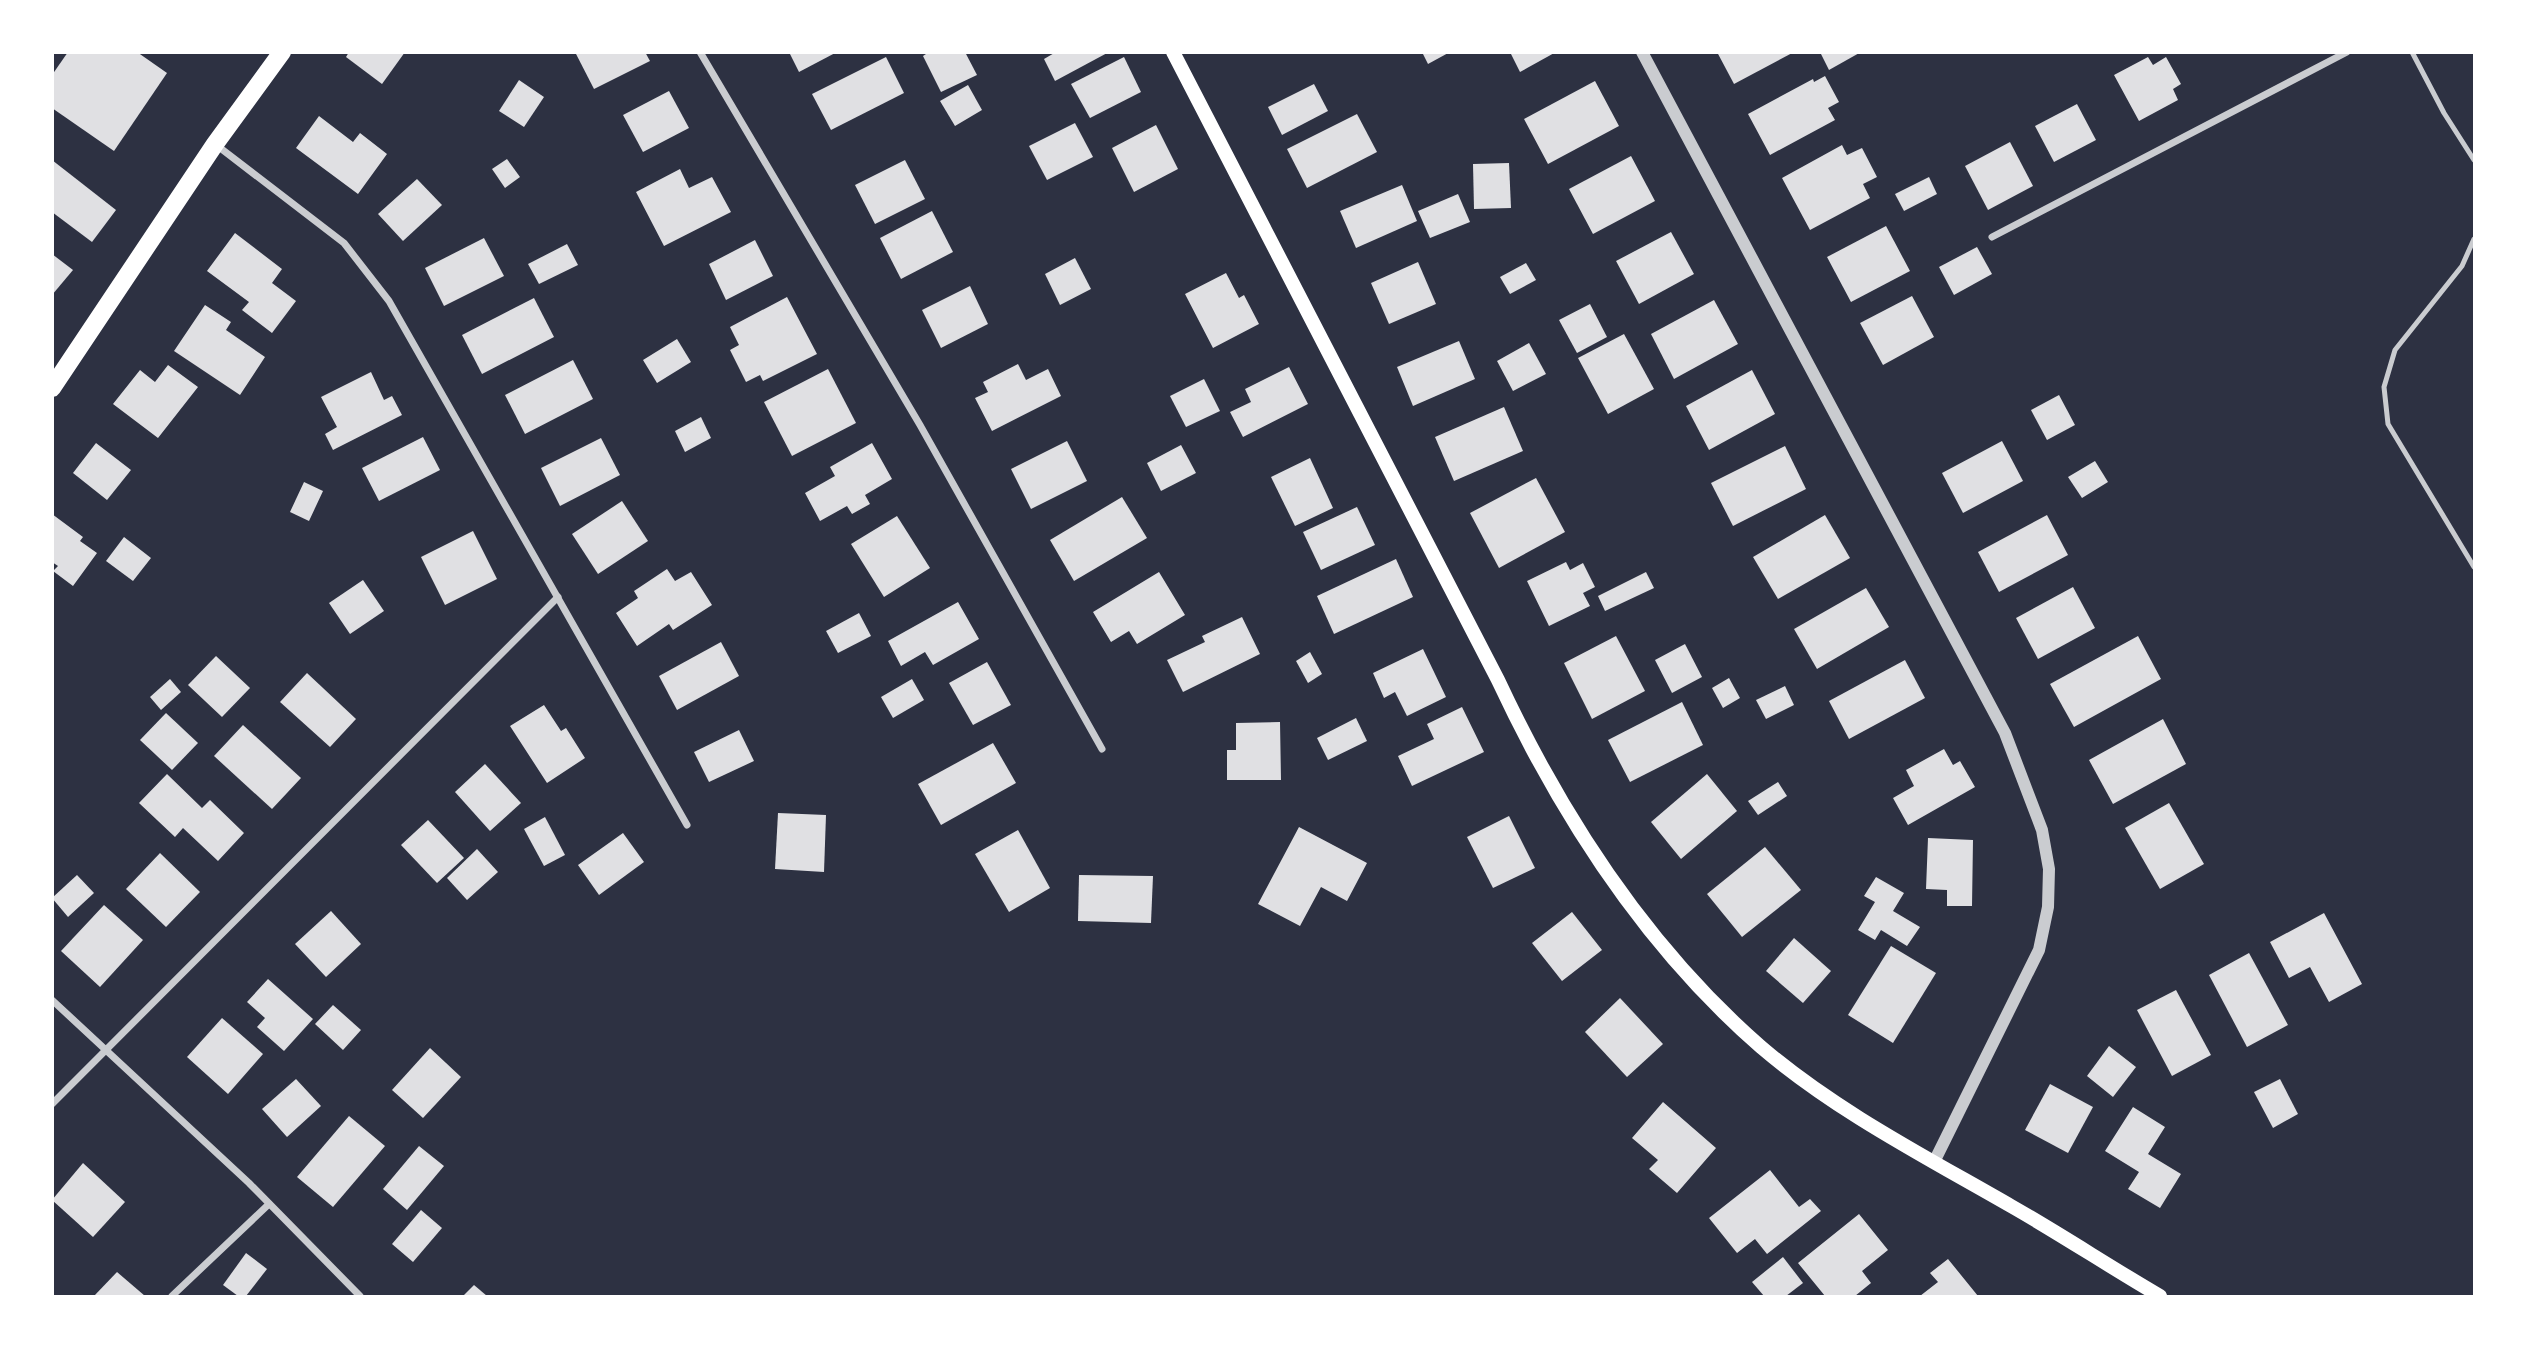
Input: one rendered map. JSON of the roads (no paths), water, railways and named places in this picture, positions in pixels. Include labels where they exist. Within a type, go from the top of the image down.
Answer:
[{"type":"main road","points":[[54,382],[215,144],[282,52]]},
{"type":"main road","points":[[1173,52],[1498,680],[1535,760],[1612,881],[1667,950],[1763,1048],[1883,1133],[2101,1258],[2160,1297]]},
{"type":"street","points":[[700,52],[920,425],[1102,749]]},
{"type":"street","points":[[1642,52],[2005,733],[2042,830],[2049,869],[2048,907],[2039,950],[1934,1162]]},
{"type":"street","points":[[1992,237],[2347,52]]},
{"type":"street","points":[[215,144],[344,243],[366,269],[419,350],[687,825]]},
{"type":"street","points":[[52,1104],[558,597]]},
{"type":"street","points":[[52,1000],[269,1203],[359,1297]]},
{"type":"street","points":[[172,1297],[269,1203]]},
{"type":"lane","points":[[2412,52],[2444,113],[2474,160]]},
{"type":"lane","points":[[2474,239],[2462,266],[2395,350],[2384,387],[2388,424],[2474,567]]},
{"type":"lane","points":[[2469,556],[2474,550]]}]
